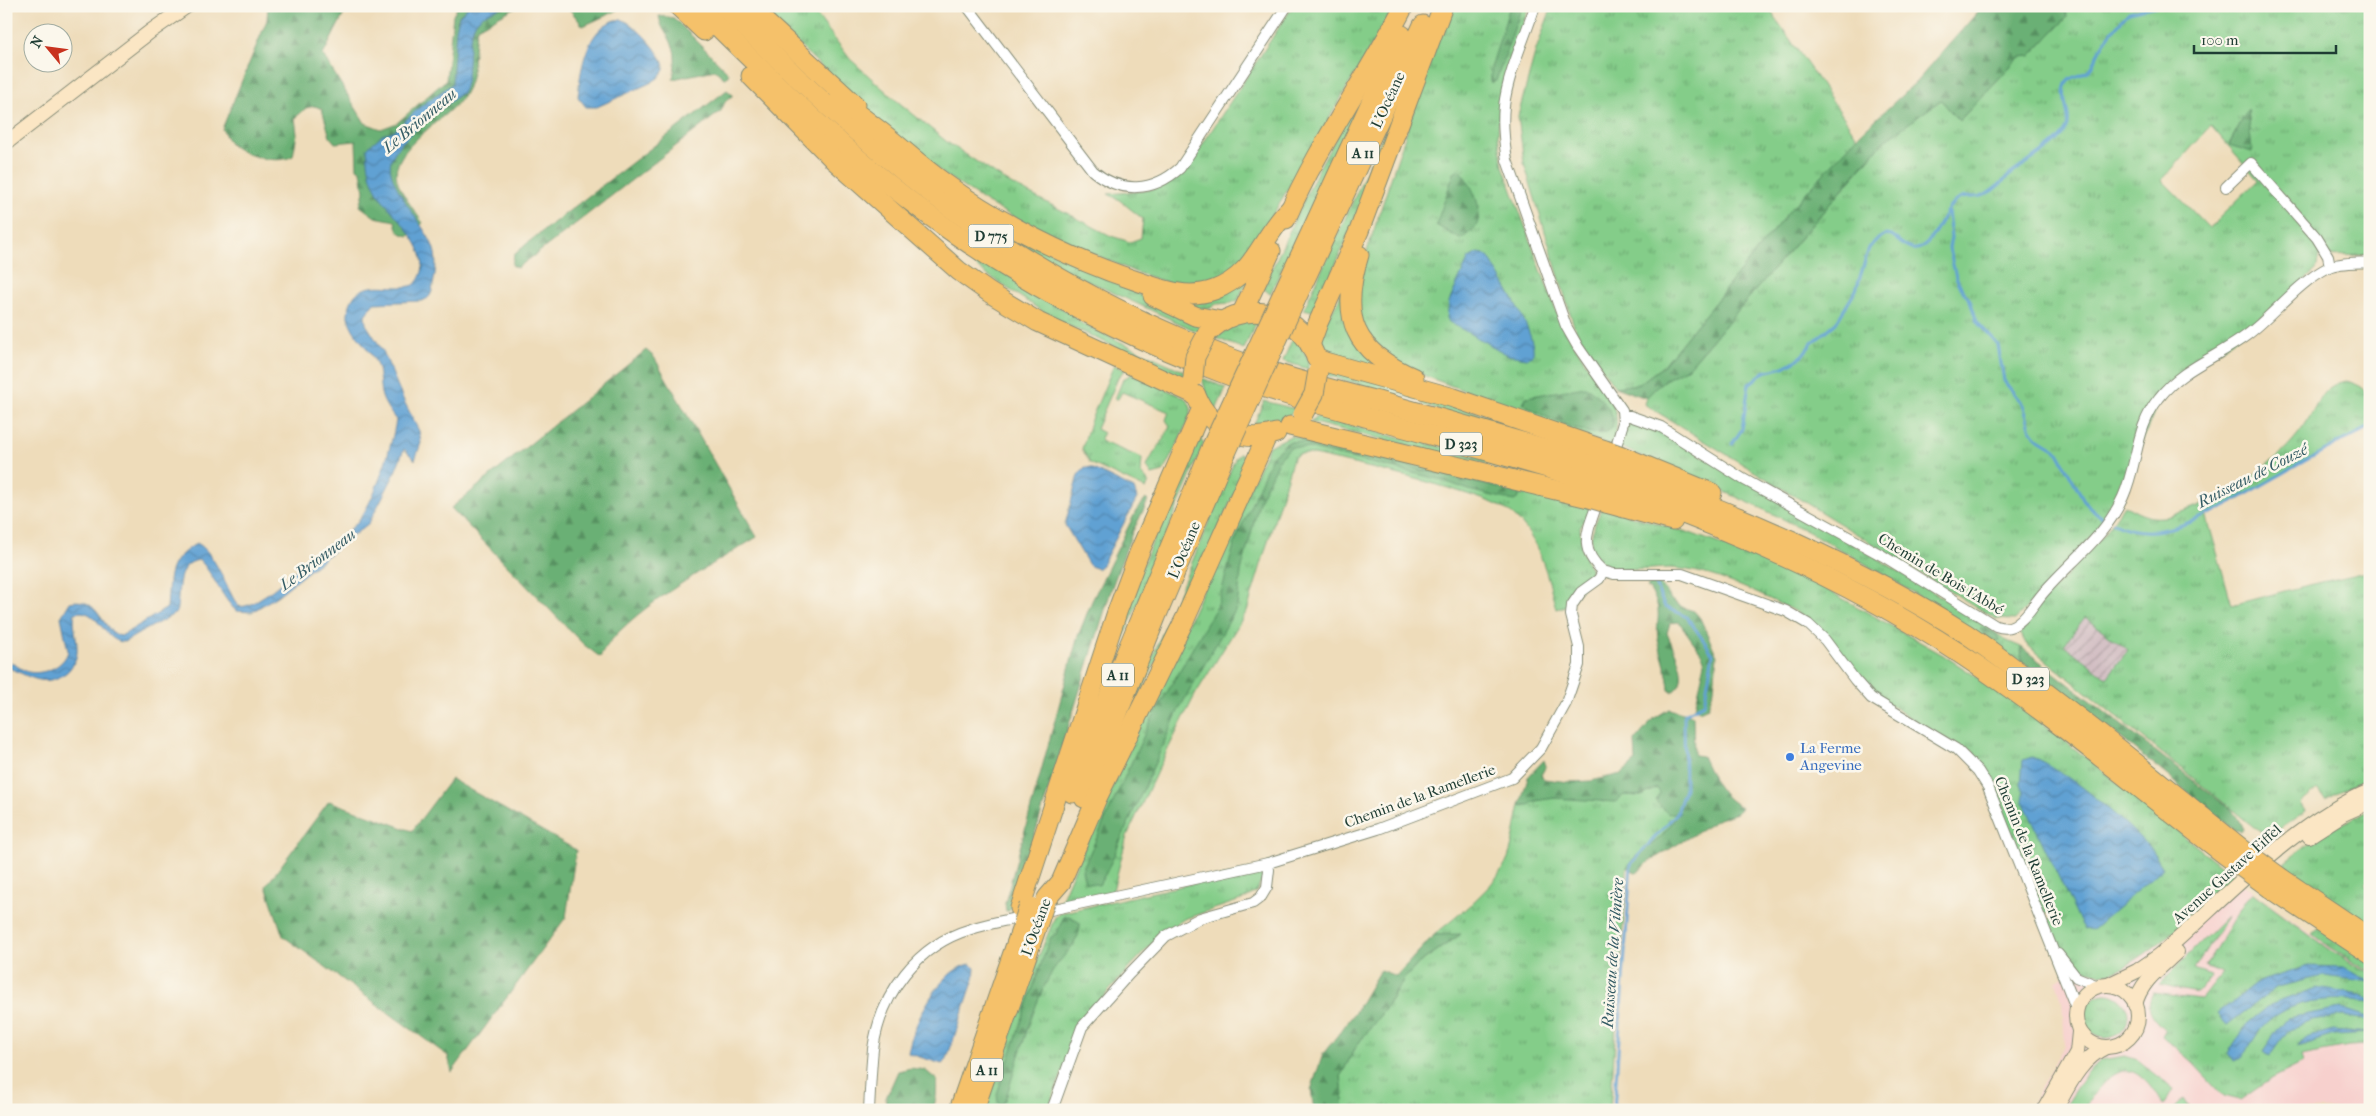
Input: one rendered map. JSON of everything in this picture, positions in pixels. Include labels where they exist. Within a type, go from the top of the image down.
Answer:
[{"type":"highway","points":[[678,6],[836,161],[959,272],[1038,322],[1197,394],[1216,424],[1230,432],[1246,436],[1267,436],[1296,420],[1314,394],[1318,323],[1374,193],[1443,6]]},
{"type":"highway","name":"D 775","points":[[697,6],[856,155],[956,234],[1003,266],[1075,308],[1151,344],[1222,373],[1279,383]]},
{"type":"highway","name":"D 775","points":[[723,6],[889,160],[958,213],[1005,245],[1084,291],[1159,328],[1231,358],[1279,383]]},
{"type":"highway","points":[[748,6],[861,111],[872,125]]},
{"type":"highway","points":[[1242,313],[1290,209],[1404,6]]},
{"type":"highway","name":"L’Océane","points":[[959,1110],[1034,910],[1102,712],[1289,298],[1416,6]]},
{"type":"highway","name":"L’Océane","points":[[1289,298],[1432,6]]},
{"type":"highway","points":[[744,27],[764,35],[857,115],[943,182],[984,210],[1112,274],[1129,285],[1195,316],[1222,321]]},
{"type":"highway","points":[[856,155],[878,186],[965,263],[1063,332]]},
{"type":"highway","points":[[1374,193],[1374,209],[1351,285],[1350,306],[1355,326],[1365,344],[1384,363],[1425,383],[1450,392],[1454,398]]},
{"type":"highway","points":[[1112,274],[1177,294],[1195,294],[1213,290],[1235,279],[1249,266],[1279,219],[1290,209]]},
{"type":"highway","points":[[1034,910],[1117,612],[1197,394],[1195,358],[1207,334],[1222,321],[1242,313],[1258,311],[1279,316],[1297,328],[1315,358],[1454,398],[1606,476]]},
{"type":"highway","name":"D 323","points":[[1279,383],[1606,476],[1711,525],[1786,546],[1876,582],[1965,634],[2101,734],[2242,858],[2370,954]]},
{"type":"highway","points":[[1296,420],[1606,476],[1684,480],[1765,518],[1786,546]]},
{"type":"highway","points":[[1034,910],[1061,882],[1097,798],[1185,619],[1267,436]]},
{"type":"highway","name":"D 323","points":[[2275,883],[2370,938]]},
{"type":"highway","name":"L’Océane","points":[[974,1110],[1034,910]]},
{"type":"street","points":[[6,143],[151,31],[187,6]]},
{"type":"street","points":[[967,6],[1092,171],[1114,184],[1138,188],[1159,183],[1180,168],[1287,6]]},
{"type":"street","points":[[1535,6],[1509,84],[1504,105],[1504,140],[1507,160],[1566,326],[1578,347],[1620,406],[1623,416],[1617,442],[1587,537],[1589,555],[1603,571]]},
{"type":"street","points":[[2226,187],[2251,163],[2317,238],[2328,256],[2330,266],[2370,262]]},
{"type":"street","name":"Chemin de Bois l'Abbé","points":[[1623,416],[1630,416],[1661,427],[1744,479],[1883,556],[1996,626],[2009,628],[2020,620],[2049,586],[2094,541],[2112,517],[2126,488],[2142,428],[2151,408],[2159,397],[2186,372],[2248,335],[2292,294],[2330,266]]},
{"type":"street","name":"Chemin de la Ramellerie","points":[[869,1110],[873,1049],[884,1007],[907,970],[935,945],[970,929],[1268,863],[1378,829],[1512,778],[1541,748],[1566,703],[1578,666],[1579,647],[1571,615],[1572,605],[1581,592],[1599,579],[1603,571],[1614,574],[1682,574],[1764,602],[1786,611],[1808,624],[1825,640],[1871,698],[1956,749],[1978,770],[1988,787],[2052,945]]},
{"type":"street","name":"Avenue Gustave Eiffel","points":[[2103,985],[2137,971],[2160,955],[2308,826],[2337,806],[2370,791]]},
{"type":"street","name":"Avenue Gustave Eiffel","points":[[2136,1005],[2140,990],[2148,979],[2245,890],[2314,832],[2343,814],[2370,802]]},
{"type":"street","points":[[1052,1110],[1082,1027],[1166,936],[1200,918],[1253,903],[1261,897],[1267,887],[1268,863]]},
{"type":"street","points":[[2052,945],[2076,977],[2083,982],[2120,988],[2128,994],[2136,1005],[2138,1018],[2132,1034],[2119,1045],[2106,1047],[2093,1055],[2083,1065],[2055,1110]]},
{"type":"street","points":[[2044,1110],[2077,1052],[2079,1032],[2076,1008],[2052,945]]},
{"type":"street","points":[[2076,1008],[2082,997],[2103,985]]},
{"type":"street","points":[[2079,1032],[2088,1042],[2106,1047]]},
{"type":"shaded area","points":[[2085,617],[2129,650],[2107,678],[2064,645]]},
{"type":"shaded area","points":[[2235,879],[2329,947],[2370,971],[2370,1110],[2028,1110],[2065,1045],[2062,1001],[2056,981],[2079,964],[2095,974],[2113,971],[2138,959],[2164,941]]},
{"type":"green space","points":[[268,6],[348,6],[323,55],[365,123],[381,129],[397,123],[446,80],[453,15],[458,6],[518,6],[477,28],[472,71],[468,88],[464,95],[410,146],[402,157],[397,168],[398,184],[423,223],[409,236],[399,232],[395,221],[375,217],[360,206],[364,192],[361,171],[357,168],[356,141],[335,143],[330,137],[322,109],[315,106],[306,108],[295,118],[297,134],[293,156],[287,159],[279,160],[254,156],[239,150],[228,140],[222,129],[267,20]]},
{"type":"green space","points":[[567,6],[620,6],[616,11],[583,26]]},
{"type":"green space","points":[[757,6],[810,6],[850,59],[947,142],[1007,182],[1111,236],[1130,242],[1141,238],[1143,219],[1118,199],[1108,194],[1143,191],[1161,186],[1170,182],[1189,165],[1293,6],[1395,6],[1269,221],[1238,267],[1205,286],[1172,284],[1135,272],[1030,226],[986,202],[945,175],[890,131]]},
{"type":"green space","points":[[1366,6],[1388,6],[1385,12],[1369,12]]},
{"type":"green space","points":[[1451,6],[1529,6],[1500,99],[1498,136],[1503,166],[1560,322],[1613,406],[1617,425],[1612,445],[1428,377],[1393,362],[1361,326],[1356,303],[1360,272],[1436,43]]},
{"type":"green space","points":[[1510,6],[1522,6],[1496,81],[1491,83],[1491,68]]},
{"type":"green space","points":[[1552,6],[1767,6],[1858,138],[1790,210],[1663,366],[1639,384],[1615,387],[1575,329],[1524,163],[1518,116],[1536,50]]},
{"type":"green space","points":[[1983,6],[2064,6],[2067,17],[2030,56],[2019,57],[1959,121],[1941,100],[1883,142],[1689,367],[1663,381],[1646,398],[1615,387],[1639,384],[1663,366],[1790,210],[1861,133],[1916,82]]},
{"type":"green space","points":[[2064,6],[2370,6],[2370,255],[2319,256],[2316,270],[2240,336],[2165,386],[2117,502],[2103,523],[2015,620],[1996,619],[1644,404],[1646,398],[1656,386],[1689,367],[1886,139],[1941,100],[1959,121],[2019,57],[2030,56],[2067,17]],"holes":[[[2248,110],[2252,151],[2229,144]],[[2211,126],[2258,180],[2209,228],[2162,180]]]},
{"type":"green space","points":[[659,16],[674,18],[729,73],[727,77],[724,78],[715,70],[673,79],[675,66],[674,48]]},
{"type":"green space","points":[[1378,65],[1270,294],[1263,288],[1320,166]]},
{"type":"green space","points":[[1408,80],[1404,101],[1316,312],[1304,309]]},
{"type":"green space","points":[[727,90],[733,95],[725,102],[721,111],[539,252],[517,268],[512,265],[514,255],[531,240]]},
{"type":"green space","points":[[2248,109],[2252,152],[2229,145]]},
{"type":"green space","points":[[1459,170],[1475,195],[1479,210],[1476,226],[1470,233],[1460,239],[1436,225],[1454,173]]},
{"type":"green space","points":[[984,222],[1005,230],[1202,325],[1196,331],[1071,273]]},
{"type":"green space","points":[[937,232],[1073,315],[1082,324],[1183,371],[1184,378],[1054,319],[983,272]]},
{"type":"green space","points":[[1253,269],[1238,300],[1231,303],[1216,304],[1206,310],[1201,310],[1176,298]]},
{"type":"green space","points":[[1346,290],[1382,372],[1325,353],[1321,335],[1323,327],[1342,292]]},
{"type":"green space","points":[[1258,319],[1244,349],[1216,338],[1236,323]]},
{"type":"green space","points":[[1294,335],[1308,359],[1308,369],[1283,361]]},
{"type":"green space","points":[[646,350],[654,357],[757,537],[694,575],[648,607],[611,640],[600,657],[583,644],[451,508]]},
{"type":"green space","points":[[1114,365],[1125,370],[1119,376],[1096,429],[1103,433],[1100,441],[1142,458],[1141,473],[1149,482],[1146,489],[1090,463],[1082,449],[1090,422]]},
{"type":"green space","points":[[1328,370],[1417,391],[1602,457],[1424,406],[1420,401],[1329,376]]},
{"type":"green space","points":[[1132,374],[1185,398],[1191,409],[1184,431],[1163,472],[1152,475],[1147,467],[1170,426],[1166,420],[1169,412],[1122,392],[1118,399],[1115,399],[1123,379]]},
{"type":"green space","points":[[1202,378],[1226,388],[1216,410],[1209,402]]},
{"type":"green space","points":[[2346,381],[2355,384],[2366,392],[2370,403],[2370,427],[2318,453],[2233,503],[2206,514],[2232,605],[2370,571],[2370,776],[2325,799],[2318,789],[2301,803],[2306,811],[2283,826],[2270,840],[2026,644],[2021,634],[2023,623],[2103,536],[2124,505],[2147,516],[2165,517],[2199,506],[2232,489],[2263,468],[2290,443],[2302,429],[2319,399],[2329,388]],"holes":[[[2085,617],[2128,650],[2107,678],[2064,645]]]},
{"type":"green space","points":[[1585,387],[1597,395],[1609,409],[1613,424],[1610,429],[1603,433],[1585,432],[1562,424],[1538,413],[1523,403],[1526,397]]},
{"type":"green space","points":[[1264,401],[1295,409],[1281,421],[1252,429]]},
{"type":"green space","points":[[1316,416],[1399,438],[1405,437],[1592,489],[1310,422]]},
{"type":"green space","points":[[1636,422],[1654,428],[1822,525],[1986,624],[2005,640],[2021,647],[2022,663],[1941,610],[1831,544],[1735,496],[1620,447],[1627,426]]},
{"type":"green space","points":[[1196,435],[1203,437],[1201,441],[1204,443],[1083,735],[1109,648]]},
{"type":"green space","points":[[1291,436],[1592,507],[1580,528],[1582,551],[1590,568],[1590,579],[1566,606],[1556,609],[1550,583],[1536,545],[1521,523],[1507,510],[1485,500],[1428,482],[1309,454],[1299,454],[1293,458],[1247,611],[1195,695],[1159,767],[1127,836],[1112,894],[1060,903],[1269,446]]},
{"type":"green space","points":[[1304,441],[1519,493],[1519,498],[1514,501],[1469,490],[1442,480],[1308,448],[1291,447],[1280,457],[1260,499],[1241,572],[1237,607],[1178,711],[1107,871],[1099,885],[1085,882],[1082,870],[1150,722],[1218,604],[1235,542],[1272,456],[1288,442]]},
{"type":"green space","points":[[1240,453],[1249,461],[1205,559],[1113,751],[1236,457]]},
{"type":"green space","points":[[1146,499],[1148,501],[1132,533],[1113,584],[1012,907],[1009,911],[1006,911],[1005,903],[1078,636],[1092,601],[1136,511]]},
{"type":"green space","points":[[1604,508],[1687,532],[1764,560],[1822,587],[1943,655],[2020,705],[2235,877],[2171,933],[2134,961],[2117,970],[2103,974],[2090,972],[2079,964],[2073,968],[2058,946],[2050,927],[2048,920],[2055,916],[2053,911],[2045,914],[1974,751],[1960,747],[1873,694],[1819,629],[1797,612],[1735,584],[1703,573],[1670,568],[1620,569],[1603,563],[1593,552],[1591,540],[1596,521],[1601,510]]},
{"type":"green space","points":[[1652,581],[1658,583],[1666,590],[1671,600],[1684,608],[1694,611],[1700,618],[1717,656],[1714,689],[1708,707],[1699,711],[1695,707],[1705,663],[1702,654],[1679,622],[1670,623],[1667,633],[1680,664],[1681,680],[1678,687],[1672,692],[1669,690],[1659,644],[1658,610],[1653,595],[1647,586]]},
{"type":"green space","points":[[1983,627],[1997,635],[1999,640],[1997,642],[1986,636],[1980,630]]},
{"type":"green space","points":[[2021,647],[2226,806],[2241,822],[2243,828],[2241,831],[2234,830],[2126,742],[2022,663]]},
{"type":"green space","points":[[1669,709],[1693,716],[1694,755],[1702,756],[1713,779],[1722,792],[1741,807],[1737,813],[1719,819],[1650,861],[1637,873],[1627,867],[1634,858],[1661,837],[1680,812],[1668,814],[1656,801],[1660,793],[1657,788],[1641,796],[1624,795],[1615,802],[1554,798],[1534,801],[1530,805],[1520,805],[1528,777],[1544,760],[1546,766],[1541,775],[1544,779],[1569,782],[1591,781],[1621,774],[1636,761],[1635,741],[1653,719]]},
{"type":"green space","points":[[451,779],[576,850],[566,917],[452,1072],[448,1056],[283,936],[266,886],[329,801],[412,831]]},
{"type":"green space","points":[[1657,788],[1680,812],[1661,837],[1634,858],[1627,867],[1610,1110],[1344,1110],[1341,1075],[1357,1045],[1385,1009],[1404,979],[1419,963],[1460,935],[1434,935],[1486,890],[1503,869],[1510,852],[1520,805],[1524,806],[1541,800],[1560,798],[1598,800],[1603,802],[1624,795],[1641,796]]},
{"type":"green space","points":[[2370,809],[2370,880],[2365,884],[2370,889],[2370,971],[2329,947],[2312,934],[2342,906],[2294,875],[2295,872],[2284,863],[2313,840]]},
{"type":"green space","points":[[1249,871],[1257,871],[1263,877],[1256,892],[1244,899],[1184,919],[1160,935],[1081,1023],[1048,1110],[984,1110],[1030,978],[1055,917],[1060,913]]},
{"type":"green space","points":[[2253,893],[2328,949],[2370,973],[2370,1045],[2349,1046],[2301,1055],[2303,1063],[2271,1079],[2240,1100],[2224,1096],[2192,1062],[2162,1036],[2165,1030],[2154,1018],[2149,1004],[2153,993],[2201,999],[2222,973],[2205,966],[2246,899]]},
{"type":"green space","points":[[2228,915],[2194,969],[2212,975],[2197,993],[2158,985]]},
{"type":"green space","points":[[1064,916],[1069,916],[1080,923],[1077,937],[1045,985],[1032,1017],[1005,1100],[1001,1105],[998,1103],[997,1094],[1046,949],[1051,937],[1057,933]]},
{"type":"green space","points":[[1461,934],[1419,963],[1404,979],[1385,1009],[1357,1045],[1341,1075],[1344,1110],[1314,1110],[1311,1090],[1323,1054],[1354,1014],[1380,970],[1396,976],[1434,935]]},
{"type":"green space","points":[[2110,994],[2122,1000],[2127,1007],[2127,1025],[2122,1032],[2115,1037],[2102,1038],[2090,1032],[2085,1025],[2084,1012],[2090,1000],[2097,995]]},
{"type":"green space","points":[[2125,1056],[2138,1060],[2174,1089],[2164,1106],[2142,1078],[2133,1072],[2124,1071],[2116,1073],[2108,1079],[2083,1110],[2063,1110],[2087,1073],[2101,1060]]},
{"type":"green space","points":[[911,1068],[925,1070],[937,1080],[933,1110],[885,1110],[886,1098],[898,1071]]},
{"type":"green space","points":[[2184,1099],[2191,1110],[2173,1110]]},
{"type":"water","name":"Le Brionneau","points":[[469,6],[503,6],[482,16],[476,22],[470,41],[466,83],[463,92],[412,133],[395,152],[391,160],[390,169],[393,179],[434,249],[436,269],[433,288],[427,299],[421,301],[374,303],[365,315],[366,324],[383,351],[419,431],[421,443],[415,460],[404,449],[393,477],[369,523],[277,596],[252,612],[236,611],[200,560],[191,562],[182,573],[176,613],[124,642],[111,636],[89,615],[83,612],[75,613],[77,655],[67,672],[51,680],[43,680],[29,677],[6,667],[6,660],[28,672],[46,671],[58,665],[66,657],[68,651],[61,617],[70,602],[80,601],[88,604],[114,633],[121,636],[167,608],[169,578],[174,564],[179,557],[197,543],[209,554],[215,563],[238,606],[244,606],[252,604],[273,590],[310,558],[344,534],[361,517],[367,508],[383,470],[396,420],[382,397],[376,363],[350,323],[348,317],[349,307],[355,295],[363,289],[378,286],[407,287],[414,285],[421,274],[423,262],[412,237],[375,187],[369,171],[367,148],[382,135],[395,130],[422,105],[452,84],[456,30],[459,16]]},
{"type":"water","points":[[621,19],[641,33],[655,48],[660,56],[664,70],[658,78],[650,83],[597,107],[586,107],[578,97],[581,74],[588,49],[600,29],[609,22]]},
{"type":"water","points":[[1478,253],[1484,254],[1489,258],[1518,308],[1530,337],[1533,348],[1532,356],[1527,358],[1508,355],[1449,322],[1447,318],[1449,302],[1469,258]]},
{"type":"water","points":[[1085,467],[1091,468],[1134,489],[1137,498],[1102,565],[1097,569],[1089,565],[1065,525],[1078,475]]},
{"type":"water","points":[[2032,757],[2060,772],[2109,810],[2148,846],[2163,868],[2091,931],[2085,929],[2076,914],[2023,801],[2024,792],[2021,785],[2023,760]]},
{"type":"water","points":[[971,964],[975,968],[974,979],[946,1061],[942,1064],[908,1053],[915,1028],[938,986],[949,975]]},
{"type":"water","points":[[2308,966],[2344,967],[2370,982],[2323,976],[2277,987],[2227,1025],[2217,1014],[2258,982]]},
{"type":"water","points":[[2316,988],[2361,995],[2370,999],[2370,1002],[2326,1000],[2298,1005],[2284,1011],[2272,1018],[2261,1029],[2242,1058],[2233,1061],[2228,1053],[2247,1024],[2270,1005]]},
{"type":"water","points":[[2341,1008],[2370,1018],[2370,1021],[2343,1016],[2312,1021],[2289,1029],[2270,1056],[2263,1051],[2287,1018]]},
{"type":"water","points":[[2333,1030],[2370,1033],[2334,1035],[2297,1047],[2304,1038]]},
{"type":"waterway","name":"Ruisseau de la Vilnière","points":[[1732,444],[1742,429],[1749,384],[1764,372],[1784,367],[1800,358],[1812,343],[1836,323],[1856,290],[1869,248],[1875,241],[1886,234],[1908,248],[1920,248],[1932,237],[1947,211],[1959,199],[1982,196],[1989,193],[2011,174],[2050,147],[2067,128],[2068,118],[2064,92],[2069,80],[2091,69],[2105,41],[2129,12],[2156,6]]},
{"type":"waterway","name":"Ruisseau de Couzé","points":[[1948,211],[1951,238],[1949,248],[1956,277],[1970,300],[1977,322],[1998,345],[2004,381],[2023,405],[2031,430],[2036,437],[2056,449],[2086,504],[2105,520]]},
{"type":"waterway","name":"Ruisseau de Couzé","points":[[2113,523],[2131,529],[2149,531],[2161,530],[2192,521],[2223,507],[2370,427]]},
{"type":"waterway","name":"Ruisseau de la Vilnière","points":[[1614,1110],[1631,864],[1677,813],[1685,788],[1684,714],[1704,704],[1713,654],[1687,617],[1665,607],[1655,584]]},
{"type":"place","name":"La Ferme Angevine","points":[[1790,757]]}]
